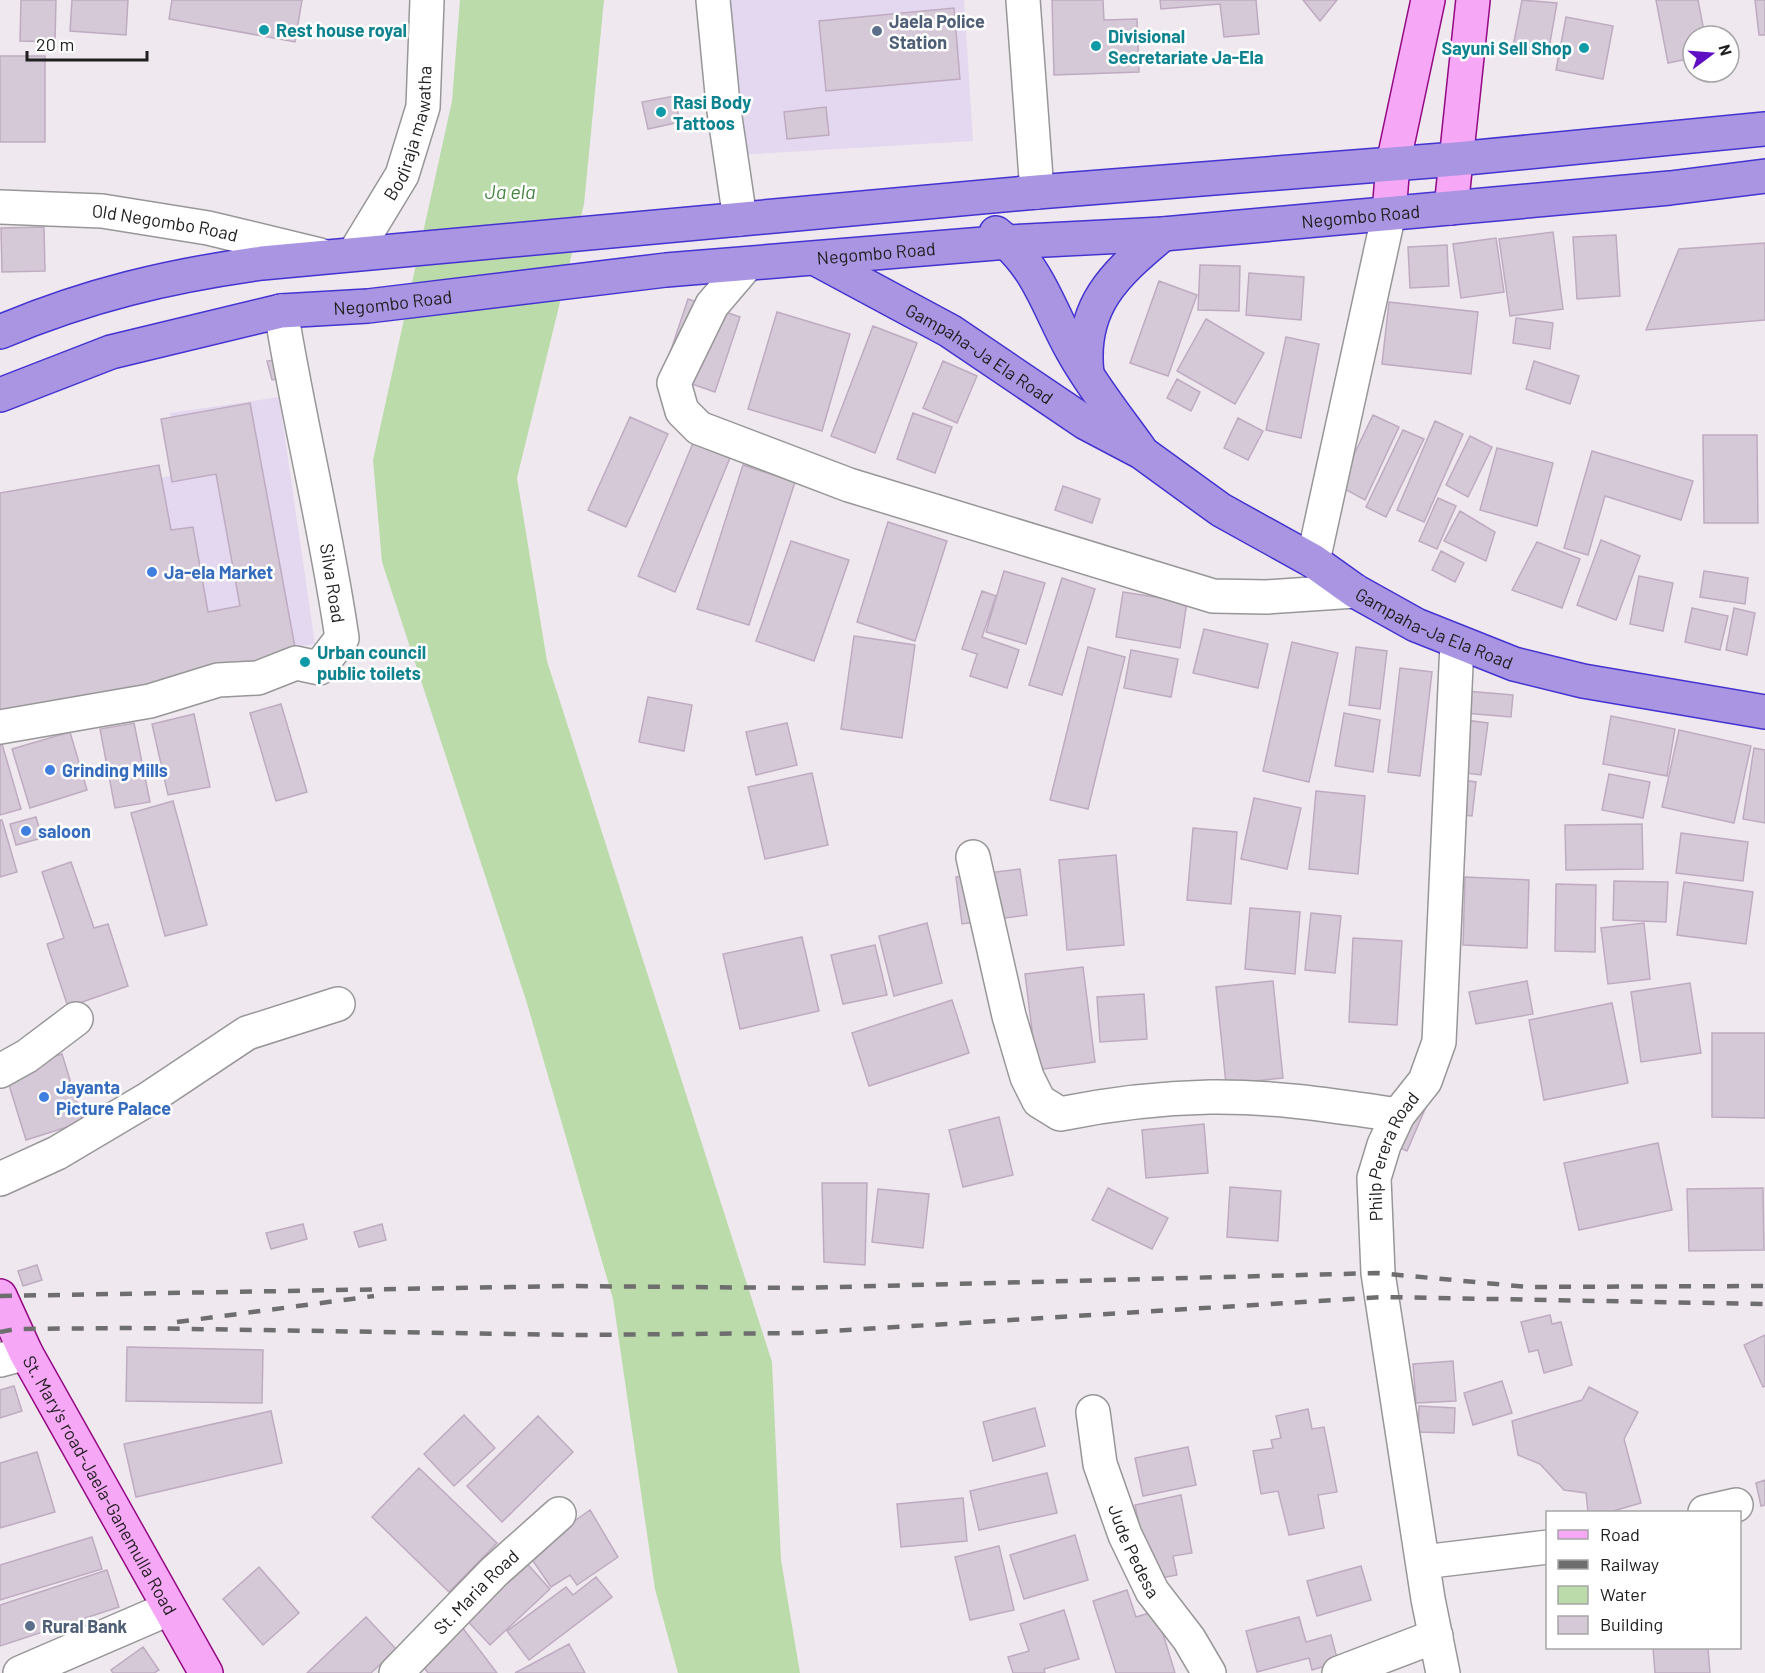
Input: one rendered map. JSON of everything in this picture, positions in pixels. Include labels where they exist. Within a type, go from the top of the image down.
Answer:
[{"type":"highway","points":[[0,332],[49,311],[190,273],[352,254],[926,204],[1038,192],[1456,159],[1765,129]]},
{"type":"highway","name":"Negombo Road","points":[[0,395],[111,352],[281,311],[368,306],[709,266],[1008,242],[1163,234],[1670,189],[1765,176]]},
{"type":"highway","name":"Gampaha-Ja Ela Road","points":[[926,204],[948,207],[978,219],[1008,242],[1037,277],[1072,350],[1142,452]]},
{"type":"highway","points":[[1088,376],[1085,355],[1087,334],[1100,300],[1109,283],[1124,267],[1163,234]]},
{"type":"highway","name":"Gampaha-Ja Ela Road","points":[[816,259],[950,331],[1086,423],[1142,452],[1221,510],[1313,561],[1355,591],[1416,625],[1514,664],[1583,681],[1765,712]]},
{"type":"main road","points":[[1389,213],[1393,164],[1428,0]]},
{"type":"main road","points":[[1451,208],[1473,0]]},
{"type":"main road","name":"St. Mary's road-Jaela-Ganemulla Road","points":[[0,1296],[13,1356],[206,1673]]},
{"type":"street","name":"Bodiraja mawatha","points":[[352,254],[402,175],[423,107],[427,0]]},
{"type":"street","points":[[713,0],[723,104],[740,219]]},
{"type":"street","points":[[1023,0],[1038,192]]},
{"type":"street","name":"Old Negombo Road","points":[[0,207],[102,211],[352,254]]},
{"type":"street","points":[[1313,561],[1389,213]]},
{"type":"street","points":[[747,264],[712,305],[674,383],[682,411],[699,428],[860,489],[1213,596],[1267,597],[1355,591]]},
{"type":"street","name":"Silva Road","points":[[0,727],[150,701],[218,680],[258,678],[296,663],[319,668],[342,638],[330,556],[294,391],[281,311]]},
{"type":"street","name":"Philp Perera Road","points":[[1443,1673],[1423,1562],[1378,1273],[1374,1178],[1383,1145],[1398,1115],[1425,1081],[1439,1042],[1457,643]]},
{"type":"street","points":[[973,857],[1009,1016],[1027,1077],[1039,1101],[1060,1114],[1109,1104],[1211,1097],[1330,1105],[1398,1115]]},
{"type":"street","points":[[0,1179],[57,1154],[148,1100],[247,1033],[338,1004]]},
{"type":"street","points":[[0,1071],[27,1056],[76,1019]]},
{"type":"street","name":"Jude Pedesa","points":[[1094,1412],[1100,1464],[1125,1534],[1152,1591],[1189,1639],[1209,1673]]},
{"type":"street","name":"St. Maria Road","points":[[396,1673],[494,1572],[559,1514]]},
{"type":"street","points":[[1423,1562],[1546,1547]]},
{"type":"street","points":[[20,1673],[168,1609]]},
{"type":"street","points":[[1340,1673],[1436,1635]]},
{"type":"shaded area","points":[[728,0],[964,0],[973,141],[739,155]]},
{"type":"shaded area","name":"Ja-ela Market","points":[[279,397],[315,644],[0,689],[0,500],[179,475],[170,413]]},
{"type":"water","name":"Ja ela","points":[[460,0],[604,0],[584,204],[517,478],[547,661],[772,1362],[781,1560],[800,1673],[678,1673],[655,1589],[613,1299],[526,1000],[382,562],[373,460],[452,101]]},
{"type":"building","points":[[21,0],[56,0],[55,42],[20,41]]},
{"type":"building","points":[[72,0],[128,0],[126,35],[70,31]]},
{"type":"building","name":"Rest house royal","points":[[172,0],[302,0],[295,42],[169,19]]},
{"type":"building","name":"Divisional Secretariate Ja-Ela","points":[[1052,0],[1103,0],[1104,20],[1137,19],[1139,72],[1054,75]]},
{"type":"building","points":[[1160,0],[1256,0],[1259,34],[1224,37],[1220,4],[1161,9]]},
{"type":"building","points":[[1303,0],[1337,0],[1320,21]]},
{"type":"building","points":[[1522,0],[1557,3],[1548,54],[1513,47]]},
{"type":"building","points":[[1656,0],[1698,0],[1703,24],[1681,24],[1681,60],[1668,63]]},
{"type":"building","points":[[1755,0],[1765,0],[1765,35],[1759,35]]},
{"type":"building","points":[[954,8],[960,79],[826,91],[819,21]]},
{"type":"building","name":"Sayuni Sell Shop","points":[[1566,17],[1613,26],[1603,79],[1556,70]]},
{"type":"building","points":[[0,56],[45,56],[45,142],[0,142]]},
{"type":"building","name":"Rasi Body Tattoos","points":[[674,96],[680,122],[648,129],[642,102]]},
{"type":"building","points":[[826,107],[829,135],[787,139],[784,112]]},
{"type":"building","points":[[44,227],[45,271],[2,272],[1,228]]},
{"type":"building","points":[[1553,232],[1563,309],[1510,316],[1499,239]]},
{"type":"building","points":[[1616,235],[1620,296],[1577,299],[1573,237]]},
{"type":"building","points":[[1496,238],[1504,292],[1461,298],[1453,244]]},
{"type":"building","points":[[1765,243],[1765,320],[1646,330],[1679,249]]},
{"type":"building","points":[[1447,245],[1449,286],[1410,288],[1408,247]]},
{"type":"building","points":[[1200,265],[1240,266],[1239,311],[1198,310]]},
{"type":"building","points":[[1249,273],[1304,277],[1301,320],[1246,315]]},
{"type":"building","points":[[1159,281],[1197,295],[1168,376],[1130,363]]},
{"type":"building","points":[[688,299],[740,317],[715,392],[663,374]]},
{"type":"building","points":[[1389,302],[1478,312],[1471,374],[1382,364]]},
{"type":"building","points":[[777,312],[850,334],[822,431],[748,409]]},
{"type":"building","points":[[1516,318],[1553,323],[1550,349],[1513,343]]},
{"type":"building","points":[[1206,319],[1264,353],[1235,404],[1177,371]]},
{"type":"building","points":[[873,326],[917,343],[875,453],[831,436]]},
{"type":"building","points":[[1286,337],[1319,344],[1301,438],[1266,430]]},
{"type":"building","points":[[280,359],[284,378],[272,380],[267,361]]},
{"type":"building","points":[[943,361],[977,376],[957,423],[923,408]]},
{"type":"building","points":[[1534,361],[1579,376],[1570,404],[1526,389]]},
{"type":"building","points":[[1177,379],[1200,392],[1191,411],[1167,398]]},
{"type":"building","name":"Ja-ela Market","points":[[250,403],[297,658],[0,712],[0,493],[159,465],[171,530],[193,527],[208,612],[240,606],[216,474],[172,482],[161,419]]},
{"type":"building","points":[[913,413],[952,427],[935,473],[897,459]]},
{"type":"building","points":[[1373,415],[1399,427],[1365,500],[1339,486]]},
{"type":"building","points":[[630,417],[668,434],[626,527],[588,510]]},
{"type":"building","points":[[1238,418],[1263,431],[1248,460],[1224,448]]},
{"type":"building","points":[[1435,421],[1463,434],[1424,522],[1397,510]]},
{"type":"building","points":[[1403,430],[1424,439],[1386,517],[1366,507]]},
{"type":"building","points":[[1703,435],[1757,435],[1758,523],[1704,523]]},
{"type":"building","points":[[1470,436],[1492,447],[1468,497],[1446,485]]},
{"type":"building","points":[[693,443],[730,458],[675,592],[638,576]]},
{"type":"building","points":[[1497,448],[1553,463],[1537,526],[1480,510]]},
{"type":"building","points":[[1592,451],[1693,481],[1681,520],[1605,496],[1588,555],[1564,548]]},
{"type":"building","points":[[743,465],[795,482],[749,625],[697,609]]},
{"type":"building","points":[[1063,486],[1100,499],[1092,523],[1055,510]]},
{"type":"building","points":[[1438,498],[1456,506],[1437,549],[1419,541]]},
{"type":"building","points":[[1460,511],[1495,532],[1486,561],[1444,541]]},
{"type":"building","points":[[888,522],[947,541],[915,641],[857,622]]},
{"type":"building","points":[[1601,540],[1640,556],[1616,620],[1577,605]]},
{"type":"building","points":[[791,541],[849,560],[814,661],[756,641]]},
{"type":"building","points":[[1537,542],[1580,559],[1562,608],[1512,590]]},
{"type":"building","points":[[1441,551],[1464,563],[1455,582],[1432,570]]},
{"type":"building","points":[[1004,571],[1045,583],[1026,644],[986,632]]},
{"type":"building","points":[[1704,571],[1748,578],[1745,604],[1700,597]]},
{"type":"building","points":[[1639,576],[1673,583],[1663,631],[1630,624]]},
{"type":"building","points":[[1062,578],[1095,589],[1062,695],[1029,685]]},
{"type":"building","points":[[982,591],[996,596],[982,637],[1019,650],[1007,688],[970,676],[977,654],[962,649]]},
{"type":"building","points":[[1123,592],[1187,602],[1180,648],[1116,637]]},
{"type":"building","points":[[1692,608],[1728,616],[1720,650],[1685,642]]},
{"type":"building","points":[[1734,608],[1755,613],[1747,655],[1726,650]]},
{"type":"building","points":[[1204,629],[1268,644],[1258,688],[1193,673]]},
{"type":"building","points":[[854,636],[915,645],[902,738],[841,729]]},
{"type":"building","points":[[1292,642],[1338,653],[1309,782],[1263,771]]},
{"type":"building","points":[[1088,647],[1125,657],[1088,809],[1050,800]]},
{"type":"building","points":[[1356,647],[1387,651],[1380,709],[1349,705]]},
{"type":"building","points":[[1131,650],[1178,659],[1171,697],[1124,688]]},
{"type":"building","points":[[1400,668],[1432,672],[1420,776],[1388,772]]},
{"type":"building","points":[[1466,691],[1513,695],[1511,717],[1464,713]]},
{"type":"building","points":[[648,697],[692,705],[684,751],[639,742]]},
{"type":"building","points":[[281,704],[307,792],[276,801],[250,713]]},
{"type":"building","points":[[1344,713],[1380,720],[1373,772],[1335,766]]},
{"type":"building","points":[[194,714],[210,787],[168,795],[152,724]]},
{"type":"building","points":[[1611,716],[1675,729],[1667,776],[1603,764]]},
{"type":"building","points":[[1458,719],[1488,723],[1481,775],[1451,771]]},
{"type":"building","name":"Grinding Mills","points":[[134,723],[150,802],[115,808],[100,729]]},
{"type":"building","points":[[787,723],[797,765],[756,775],[746,732]]},
{"type":"building","points":[[1679,730],[1751,746],[1734,823],[1662,807]]},
{"type":"building","name":"Grinding Mills","points":[[70,732],[87,790],[30,808],[12,749]]},
{"type":"building","points":[[2,744],[21,809],[0,815],[0,745]]},
{"type":"building","points":[[1754,748],[1765,750],[1765,823],[1743,819]]},
{"type":"building","points":[[812,773],[828,845],[765,859],[748,787]]},
{"type":"building","points":[[1609,774],[1650,782],[1643,818],[1602,810]]},
{"type":"building","points":[[1449,778],[1476,782],[1472,816],[1444,813]]},
{"type":"building","points":[[1316,791],[1365,796],[1358,874],[1309,869]]},
{"type":"building","points":[[1254,798],[1301,808],[1287,869],[1241,859]]},
{"type":"building","points":[[173,801],[207,925],[165,936],[131,813]]},
{"type":"building","name":"saloon","points":[[36,817],[42,838],[16,845],[10,824]]},
{"type":"building","points":[[0,820],[2,820],[17,872],[0,877]]},
{"type":"building","points":[[1642,824],[1643,869],[1566,870],[1565,825]]},
{"type":"building","points":[[1193,828],[1237,832],[1231,904],[1187,900]]},
{"type":"building","points":[[1681,833],[1748,842],[1743,881],[1676,873]]},
{"type":"building","points":[[1116,855],[1124,945],[1067,950],[1059,860]]},
{"type":"building","points":[[71,862],[94,928],[108,924],[128,986],[68,1007],[47,944],[64,938],[42,872]]},
{"type":"building","points":[[1020,869],[1027,915],[962,924],[956,877]]},
{"type":"building","points":[[1465,877],[1529,880],[1527,948],[1463,945]]},
{"type":"building","points":[[1614,881],[1668,882],[1666,922],[1613,920]]},
{"type":"building","points":[[1684,882],[1753,892],[1746,944],[1677,935]]},
{"type":"building","points":[[1556,884],[1596,885],[1595,952],[1555,951]]},
{"type":"building","points":[[1250,908],[1300,912],[1295,974],[1245,969]]},
{"type":"building","points":[[1311,913],[1341,916],[1335,973],[1305,970]]},
{"type":"building","points":[[927,923],[942,983],[894,996],[879,936]]},
{"type":"building","points":[[1644,923],[1650,979],[1608,984],[1601,928]]},
{"type":"building","points":[[802,937],[819,1011],[740,1029],[723,954]]},
{"type":"building","points":[[1353,938],[1402,941],[1397,1025],[1349,1022]]},
{"type":"building","points":[[875,945],[887,995],[843,1004],[831,955]]},
{"type":"building","points":[[1083,967],[1095,1062],[1037,1070],[1025,974]]},
{"type":"building","points":[[1273,981],[1283,1078],[1226,1084],[1216,987]]},
{"type":"building","points":[[1527,981],[1533,1014],[1476,1024],[1469,992]]},
{"type":"building","points":[[1690,983],[1701,1053],[1641,1062],[1631,992]]},
{"type":"building","points":[[1144,994],[1147,1039],[1100,1042],[1097,997]]},
{"type":"building","points":[[952,1000],[969,1053],[869,1086],[852,1033]]},
{"type":"building","points":[[1612,1003],[1628,1083],[1544,1100],[1529,1020]]},
{"type":"building","points":[[1712,1033],[1765,1033],[1765,1118],[1712,1117]]},
{"type":"building","name":"Jayanta Picture Palace","points":[[62,1054],[83,1122],[26,1140],[5,1072]]},
{"type":"building","points":[[1397,1094],[1426,1107],[1407,1151],[1378,1138]]},
{"type":"building","points":[[999,1117],[1013,1175],[963,1187],[949,1130]]},
{"type":"building","points":[[1204,1124],[1208,1173],[1146,1178],[1142,1130]]},
{"type":"building","points":[[1658,1143],[1672,1210],[1579,1230],[1564,1163]]},
{"type":"building","points":[[822,1183],[867,1183],[865,1265],[824,1262]]},
{"type":"building","points":[[1230,1187],[1281,1191],[1278,1241],[1227,1237]]},
{"type":"building","points":[[1108,1188],[1168,1218],[1152,1249],[1092,1220]]},
{"type":"building","points":[[1763,1188],[1764,1250],[1689,1251],[1687,1189]]},
{"type":"building","points":[[878,1189],[929,1194],[923,1248],[872,1242]]},
{"type":"building","points":[[303,1224],[307,1239],[271,1249],[266,1233]]},
{"type":"building","points":[[382,1224],[386,1240],[359,1247],[354,1232]]},
{"type":"building","points":[[37,1265],[42,1280],[23,1286],[18,1271]]},
{"type":"building","points":[[1550,1315],[1552,1324],[1561,1322],[1572,1365],[1544,1373],[1538,1350],[1529,1352],[1521,1322]]},
{"type":"building","points":[[1765,1335],[1765,1386],[1763,1387],[1744,1345]]},
{"type":"building","points":[[127,1347],[263,1350],[262,1403],[126,1401]]},
{"type":"building","points":[[1453,1361],[1456,1401],[1416,1403],[1413,1364]]},
{"type":"building","points":[[1502,1381],[1512,1413],[1473,1425],[1464,1393]]},
{"type":"building","points":[[14,1386],[22,1411],[0,1418],[0,1390]]},
{"type":"building","points":[[1589,1387],[1638,1412],[1624,1439],[1641,1503],[1613,1511],[1588,1511],[1586,1493],[1564,1490],[1540,1464],[1518,1455],[1512,1421],[1582,1400]]},
{"type":"building","points":[[1419,1406],[1455,1408],[1454,1433],[1418,1432]]},
{"type":"building","points":[[1035,1408],[1045,1446],[993,1461],[983,1422]]},
{"type":"building","points":[[1308,1409],[1312,1429],[1324,1427],[1337,1492],[1318,1495],[1324,1528],[1289,1535],[1278,1491],[1261,1494],[1253,1451],[1273,1448],[1271,1440],[1281,1438],[1276,1416]]},
{"type":"building","points":[[271,1411],[282,1463],[136,1497],[124,1444]]},
{"type":"building","points":[[464,1415],[495,1448],[454,1486],[424,1454]]},
{"type":"building","points":[[538,1416],[573,1452],[502,1522],[467,1486]]},
{"type":"building","points":[[1188,1447],[1196,1485],[1143,1496],[1135,1458]]},
{"type":"building","points":[[37,1452],[55,1512],[0,1528],[0,1463]]},
{"type":"building","points":[[419,1468],[497,1543],[449,1592],[372,1517]]},
{"type":"building","points":[[1047,1473],[1057,1513],[979,1530],[970,1491]]},
{"type":"building","points":[[1765,1480],[1765,1505],[1761,1506],[1756,1483]]},
{"type":"building","points":[[1181,1495],[1192,1553],[1173,1556],[1177,1575],[1151,1580],[1135,1505]]},
{"type":"building","points":[[963,1498],[967,1541],[901,1547],[897,1504]]},
{"type":"building","points":[[590,1510],[618,1557],[577,1585],[570,1575],[551,1587],[528,1554]]},
{"type":"building","points":[[1075,1535],[1088,1580],[1024,1599],[1010,1555]]},
{"type":"building","points":[[92,1537],[102,1569],[0,1600],[0,1565]]},
{"type":"building","points":[[999,1546],[1014,1610],[970,1620],[955,1557]]},
{"type":"building","points":[[522,1558],[550,1589],[490,1645],[461,1614]]},
{"type":"building","points":[[1361,1566],[1371,1600],[1317,1616],[1307,1581]]},
{"type":"building","points":[[259,1567],[299,1613],[263,1645],[223,1599]]},
{"type":"building","name":"Rural Bank","points":[[107,1570],[119,1607],[0,1646],[0,1605]]},
{"type":"building","points":[[596,1577],[612,1597],[529,1660],[507,1631],[566,1587],[573,1595]]},
{"type":"building","points":[[1127,1590],[1136,1617],[1156,1611],[1175,1673],[1116,1673],[1093,1601]]},
{"type":"building","points":[[1064,1610],[1079,1659],[1044,1669],[1045,1673],[1013,1673],[1008,1657],[1029,1651],[1020,1624]]},
{"type":"building","points":[[366,1617],[396,1649],[371,1673],[307,1673]]},
{"type":"building","points":[[1299,1617],[1306,1642],[1331,1635],[1338,1662],[1312,1670],[1309,1658],[1257,1672],[1246,1631]]},
{"type":"building","points":[[462,1627],[497,1673],[428,1673],[418,1659]]},
{"type":"building","points":[[569,1644],[585,1673],[515,1673]]},
{"type":"building","points":[[143,1647],[159,1670],[154,1673],[113,1673],[111,1670]]},
{"type":"building","points":[[1653,1649],[1708,1649],[1710,1673],[1655,1673]]},
{"type":"railway","points":[[0,1296],[568,1286],[800,1288],[1378,1273],[1528,1287],[1765,1286]]},
{"type":"railway","points":[[177,1322],[374,1296]]},
{"type":"railway","points":[[0,1332],[16,1329],[132,1328],[578,1335],[800,1333],[1383,1297],[1765,1304]]},
{"type":"place","name":"Rest house royal","points":[[264,30]]},
{"type":"place","name":"Jaela Police Station","points":[[877,31]]},
{"type":"place","name":"Divisional Secretariate Ja-Ela","points":[[1096,46]]},
{"type":"place","name":"Sayuni Sell Shop","points":[[1584,48]]},
{"type":"place","name":"Rasi Body Tattoos","points":[[661,112]]},
{"type":"place","name":"Ja-ela Market","points":[[152,572]]},
{"type":"place","name":"Urban council public toilets","points":[[305,662]]},
{"type":"place","name":"Grinding Mills","points":[[50,770]]},
{"type":"place","name":"saloon","points":[[26,831]]},
{"type":"place","name":"Jayanta Picture Palace","points":[[44,1097]]},
{"type":"place","name":"Rural Bank","points":[[30,1626]]}]
